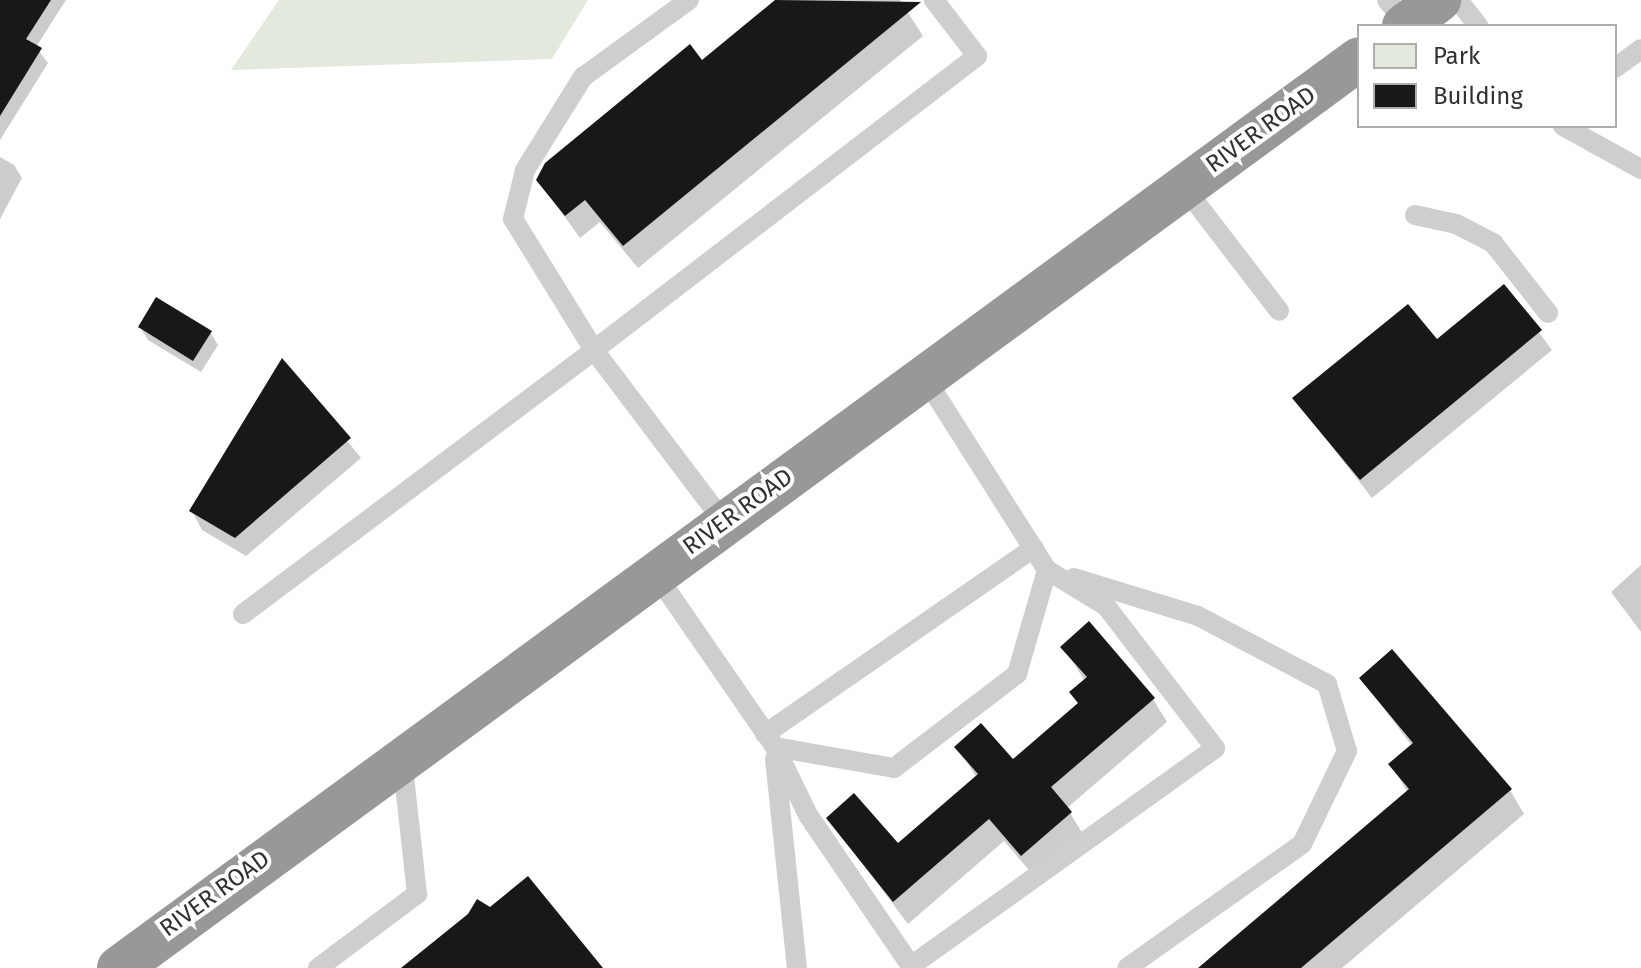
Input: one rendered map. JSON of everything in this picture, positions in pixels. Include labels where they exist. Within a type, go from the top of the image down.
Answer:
[{"type":"highway","name":"RIVER ROAD","points":[[136,964],[402,757],[1357,60]]},
{"type":"lane","points":[[689,0],[583,77],[525,170],[513,219],[594,350],[724,522]]},
{"type":"lane","points":[[243,614],[977,56],[934,0]]},
{"type":"lane","points":[[1458,0],[1476,24]]},
{"type":"lane","points":[[1617,67],[1641,49]]},
{"type":"lane","points":[[1567,128],[1641,169]]},
{"type":"lane","points":[[1184,187],[1279,311]]},
{"type":"lane","points":[[1415,215],[1456,224],[1493,243],[1548,313]]},
{"type":"lane","points":[[655,573],[770,740],[808,815],[911,966],[1215,748],[1106,606],[1047,570],[924,376]]},
{"type":"lane","points":[[770,740],[1034,548]]},
{"type":"lane","points":[[770,740],[894,768],[1017,674],[1047,570]]},
{"type":"lane","points":[[1047,570],[1198,616],[1327,684],[1347,751],[1302,844],[1127,968]]},
{"type":"lane","points":[[770,740],[797,968]]},
{"type":"lane","points":[[318,968],[417,894],[402,757]]},
{"type":"green space","points":[[279,0],[588,0],[552,59],[231,70]]},
{"type":"building","points":[[0,0],[51,0],[26,39],[42,48],[0,116]]},
{"type":"building","points":[[775,0],[921,2],[623,246],[585,200],[565,216],[536,180],[545,163],[690,44],[702,60]]},
{"type":"building","points":[[1504,284],[1542,330],[1360,480],[1292,398],[1408,304],[1437,339]]},
{"type":"building","points":[[156,297],[212,331],[193,361],[138,327]]},
{"type":"building","points":[[282,358],[351,438],[235,538],[189,511]]},
{"type":"building","points":[[1089,621],[1155,698],[1051,787],[1072,812],[1021,856],[989,819],[893,902],[826,818],[854,793],[898,843],[978,774],[954,747],[981,723],[1013,759],[1078,703],[1069,692],[1087,677],[1060,647]]},
{"type":"building","points":[[1392,649],[1512,789],[1301,968],[1198,968],[1409,789],[1388,764],[1413,743],[1359,678]]},
{"type":"building","points":[[528,876],[603,968],[401,968],[468,914],[477,899],[490,907]]}]
